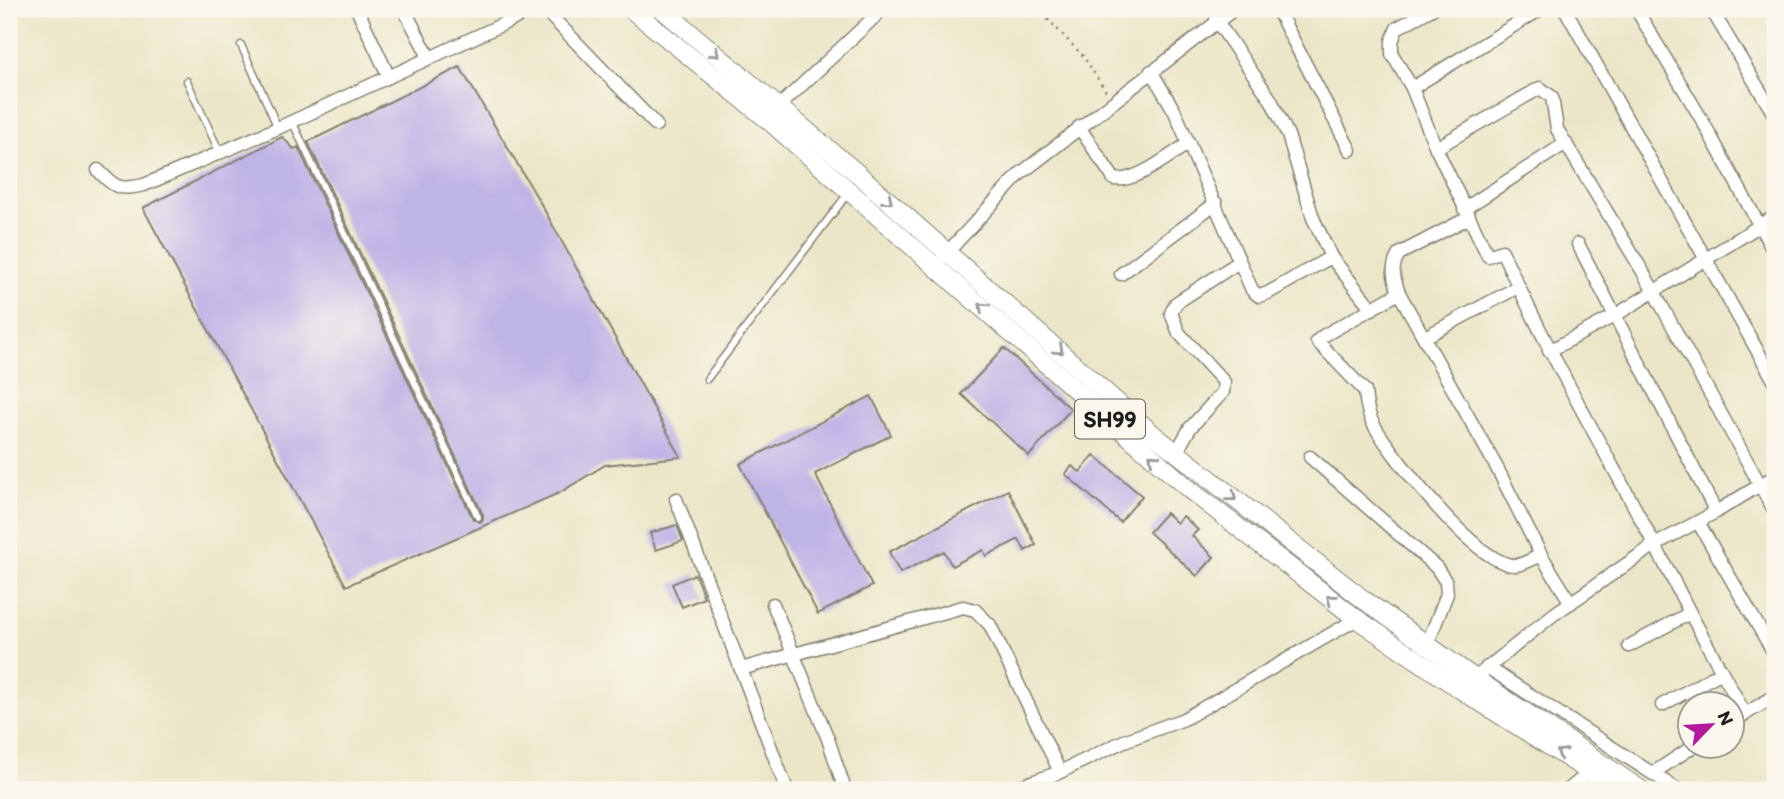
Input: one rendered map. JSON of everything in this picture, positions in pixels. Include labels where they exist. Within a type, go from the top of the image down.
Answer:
[{"type":"main road","name":"SH99","points":[[631,9],[772,112],[948,252],[1176,453],[1364,600],[1475,679],[1642,790]]},
{"type":"main road","name":"SH99","points":[[662,9],[772,112],[850,191],[1190,491],[1357,619],[1475,679],[1590,772],[1618,790]]},
{"type":"street","points":[[357,9],[389,77]]},
{"type":"street","points":[[404,9],[429,58]]},
{"type":"street","points":[[98,170],[112,185],[124,189],[144,185],[278,128],[514,19],[530,9]]},
{"type":"street","points":[[544,9],[656,125]]},
{"type":"street","points":[[772,112],[883,9]]},
{"type":"street","points":[[935,264],[1020,174],[1216,20],[1234,9]]},
{"type":"street","points":[[1278,9],[1350,150]]},
{"type":"street","points":[[1432,9],[1397,29],[1392,41],[1392,54],[1412,88],[1436,148],[1488,256],[1502,251],[1549,351],[1656,544],[1732,690]]},
{"type":"street","points":[[1412,88],[1541,9]]},
{"type":"street","points":[[1565,9],[1775,382]]},
{"type":"street","points":[[1636,9],[1702,120],[1775,254]]},
{"type":"street","points":[[1711,9],[1775,116]]},
{"type":"street","points":[[1216,20],[1271,100],[1288,135],[1313,218],[1331,257],[1372,309]]},
{"type":"street","points":[[1151,71],[1175,112],[1252,290],[1259,296],[1331,257]]},
{"type":"street","points":[[1436,148],[1539,88],[1552,97],[1557,129],[1653,291],[1775,512]]},
{"type":"street","points":[[1079,127],[1114,179],[1121,180],[1137,175],[1189,143]]},
{"type":"street","points":[[1566,143],[1466,214],[1399,254],[1393,263],[1393,274],[1399,293],[1497,468],[1541,555],[1571,603]]},
{"type":"street","points":[[1121,274],[1216,203]]},
{"type":"street","points":[[1549,351],[1616,315],[1775,216]]},
{"type":"street","points":[[1578,244],[1716,512]]},
{"type":"street","points":[[1176,453],[1190,428],[1223,392],[1224,382],[1179,333],[1171,313],[1175,303],[1240,262]]},
{"type":"street","points":[[1425,337],[1518,287]]},
{"type":"street","points":[[1399,293],[1317,341],[1366,391],[1366,405],[1374,426],[1451,525],[1498,561],[1516,565],[1541,555]]},
{"type":"street","points":[[1310,457],[1436,567],[1446,582],[1447,593],[1427,645]]},
{"type":"street","points":[[1678,790],[1653,773],[1475,679],[1571,603],[1656,544],[1699,522],[1775,476]]},
{"type":"street","points":[[676,499],[787,790]]},
{"type":"street","points":[[1699,522],[1775,655]]},
{"type":"street","points":[[773,604],[828,739],[845,790]]},
{"type":"street","points":[[741,669],[963,607],[975,610],[990,625],[1060,772]]},
{"type":"street","points":[[1629,646],[1690,613]]},
{"type":"street","points":[[1015,789],[1060,772],[1124,741],[1184,719],[1357,619]]},
{"type":"street","points":[[1662,705],[1722,672]]},
{"type":"street","points":[[1746,713],[1775,696]]},
{"type":"street","points":[[1653,773],[1676,758]]},
{"type":"street","points":[[1574,789],[1590,772]]},
{"type":"lane","points":[[241,45],[278,128]]},
{"type":"lane","points":[[187,80],[219,153]]},
{"type":"lane","points":[[292,121],[478,517]]},
{"type":"lane","points":[[707,379],[850,191]]},
{"type":"path","points":[[1038,9],[1083,56],[1113,101]]},
{"type":"building","points":[[460,67],[541,204],[681,457],[605,465],[559,493],[346,586],[143,208],[282,137],[294,149],[298,147],[473,519],[480,522],[483,515],[308,142]]},
{"type":"building","points":[[1004,348],[1071,409],[1029,456],[961,394]]},
{"type":"building","points":[[871,396],[891,435],[815,474],[872,586],[818,614],[740,464]]},
{"type":"building","points":[[1094,455],[1142,496],[1120,522],[1065,474],[1072,466],[1080,472]]},
{"type":"building","points":[[1008,490],[1036,545],[1025,551],[1019,539],[986,556],[983,550],[952,566],[944,551],[900,573],[889,552]]},
{"type":"building","points":[[1166,513],[1177,523],[1183,516],[1198,530],[1192,536],[1214,557],[1197,576],[1149,532]]},
{"type":"building","points":[[677,525],[683,541],[656,550],[650,533]]},
{"type":"building","points":[[695,574],[704,598],[682,607],[672,584]]}]
